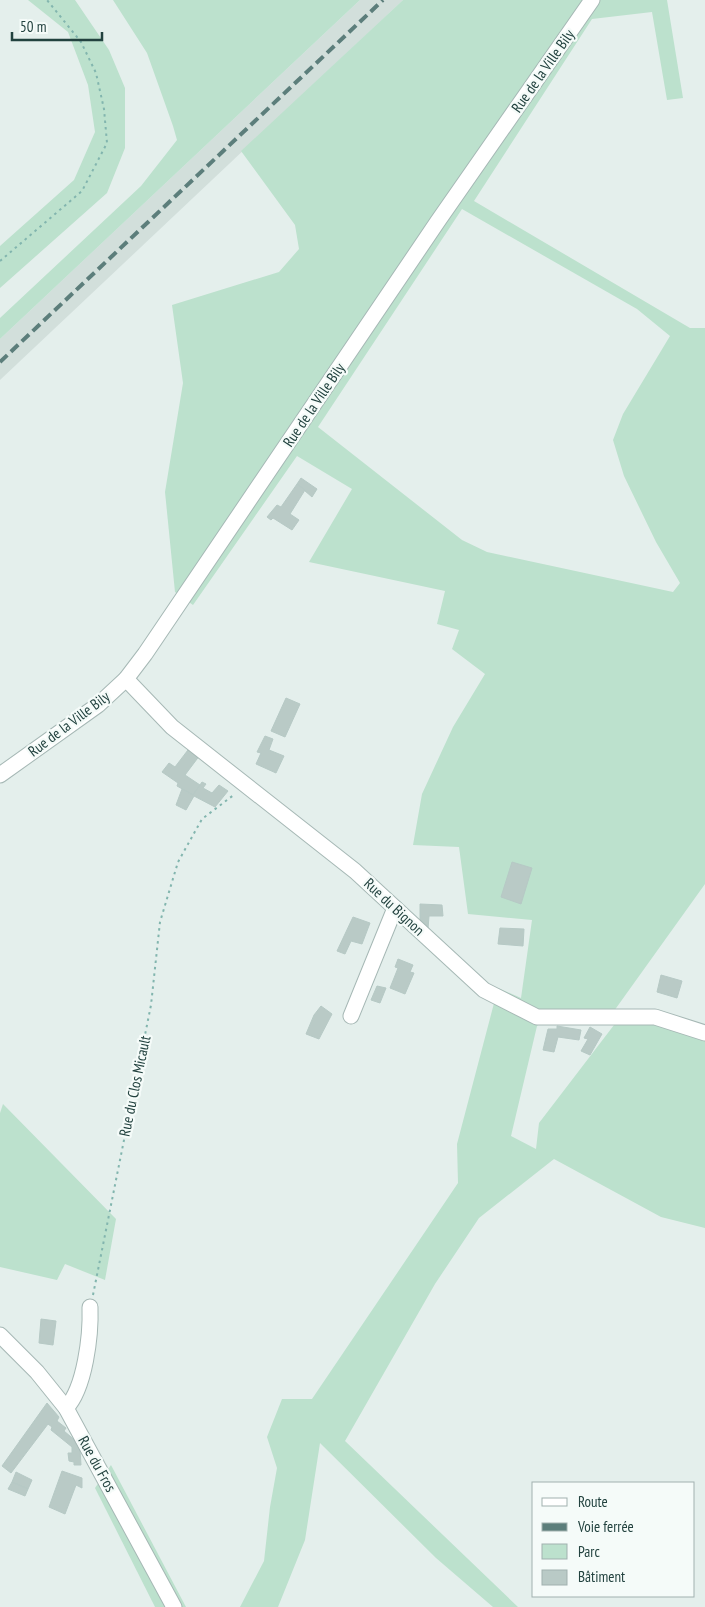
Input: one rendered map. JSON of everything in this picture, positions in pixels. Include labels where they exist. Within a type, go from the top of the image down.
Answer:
[{"type":"street","name":"Rue de la Ville Bily","points":[[0,775],[98,705],[126,679],[145,654],[444,213],[592,0]]},
{"type":"street","name":"Rue du Bignon","points":[[126,679],[172,727],[354,871],[484,990],[537,1017],[655,1017],[705,1033]]},
{"type":"street","points":[[351,1016],[395,908]]},
{"type":"street","points":[[66,1408],[73,1401],[80,1384],[89,1334],[90,1307]]},
{"type":"street","name":"Rue du Fros","points":[[0,1335],[37,1372],[66,1408],[174,1607]]},
{"type":"path","points":[[0,262],[82,191],[107,143],[104,109],[96,73],[81,42],[47,0]]},
{"type":"path","name":"Rue du Clos Micault","points":[[90,1307],[151,1005],[160,922],[175,871],[202,819],[245,786]]},
{"type":"shaded area","points":[[360,0],[403,0],[0,380],[0,339]]},
{"type":"green space","points":[[28,0],[75,0],[109,50],[125,88],[125,148],[107,193],[0,288],[0,246],[74,180],[95,132],[88,85],[68,32]]},
{"type":"green space","points":[[113,0],[360,0],[0,339],[0,318],[141,186],[177,140],[147,53]]},
{"type":"green space","points":[[403,0],[667,0],[683,98],[667,100],[652,12],[592,19],[474,201],[690,328],[705,328],[705,884],[614,1011],[552,1011],[537,1026],[511,1136],[536,1149],[539,1123],[614,1025],[660,1025],[705,1041],[705,1228],[661,1217],[554,1159],[479,1218],[435,1284],[345,1441],[518,1607],[493,1607],[436,1558],[320,1443],[305,1540],[278,1607],[240,1607],[264,1561],[270,1507],[277,1468],[267,1437],[282,1399],[312,1399],[458,1183],[457,1144],[498,988],[521,998],[532,920],[468,914],[459,847],[413,845],[422,794],[453,727],[485,674],[452,649],[459,630],[437,624],[445,591],[309,562],[352,489],[297,456],[193,605],[175,592],[165,492],[183,383],[172,305],[279,272],[299,249],[295,225],[241,151]],"holes":[[[462,209],[637,309],[670,336],[623,414],[613,440],[624,476],[656,542],[680,583],[673,592],[487,552],[462,540],[318,427]]]},
{"type":"green space","points":[[3,1104],[116,1219],[105,1280],[65,1264],[57,1280],[0,1267],[0,1113]]},
{"type":"green space","points":[[111,1465],[186,1607],[155,1607],[95,1488]]},
{"type":"building","points":[[301,478],[317,489],[312,497],[297,484]]},
{"type":"building","points":[[297,484],[305,490],[290,514],[299,520],[292,530],[273,518],[271,520],[267,517],[277,505],[281,507]]},
{"type":"building","points":[[286,698],[300,704],[285,737],[271,731]]},
{"type":"building","points":[[265,736],[273,739],[269,750],[284,756],[276,773],[256,764],[261,753],[257,752]]},
{"type":"building","points":[[191,746],[200,755],[185,775],[200,785],[193,795],[177,786],[178,783],[162,772],[169,763],[175,767]]},
{"type":"building","points":[[202,782],[206,784],[203,788],[212,793],[219,785],[228,791],[215,807],[194,796],[186,810],[176,805],[182,789],[193,795]]},
{"type":"building","points":[[512,862],[532,868],[521,904],[501,897]]},
{"type":"building","points":[[420,904],[442,905],[443,916],[429,916],[428,929],[420,921]]},
{"type":"building","points":[[353,917],[370,923],[362,944],[351,941],[345,954],[337,951]]},
{"type":"building","points":[[500,928],[524,929],[523,946],[498,944]]},
{"type":"building","points":[[398,959],[413,965],[410,972],[414,973],[405,994],[390,988],[398,968],[395,967]]},
{"type":"building","points":[[661,975],[682,981],[677,998],[657,992]]},
{"type":"building","points":[[377,986],[386,988],[380,1003],[371,1000]]},
{"type":"building","points":[[321,1006],[332,1014],[319,1039],[306,1034],[314,1015]]},
{"type":"building","points":[[557,1026],[581,1030],[579,1040],[558,1037],[554,1052],[543,1050],[548,1029],[557,1029]]},
{"type":"building","points":[[590,1027],[602,1034],[590,1055],[581,1051],[588,1039],[584,1038]]},
{"type":"building","points":[[41,1319],[56,1321],[53,1345],[39,1343]]},
{"type":"building","points":[[47,1403],[59,1417],[57,1421],[66,1428],[64,1431],[77,1442],[80,1450],[81,1465],[74,1465],[74,1462],[69,1461],[68,1453],[72,1453],[72,1447],[51,1430],[52,1427],[48,1424],[11,1473],[2,1466]]},
{"type":"building","points":[[62,1471],[82,1478],[82,1488],[76,1485],[65,1514],[49,1507]]},
{"type":"building","points":[[16,1472],[32,1480],[28,1489],[12,1482]]},
{"type":"building","points":[[12,1482],[28,1489],[25,1496],[8,1489]]},
{"type":"railway","points":[[0,362],[383,0]]}]
